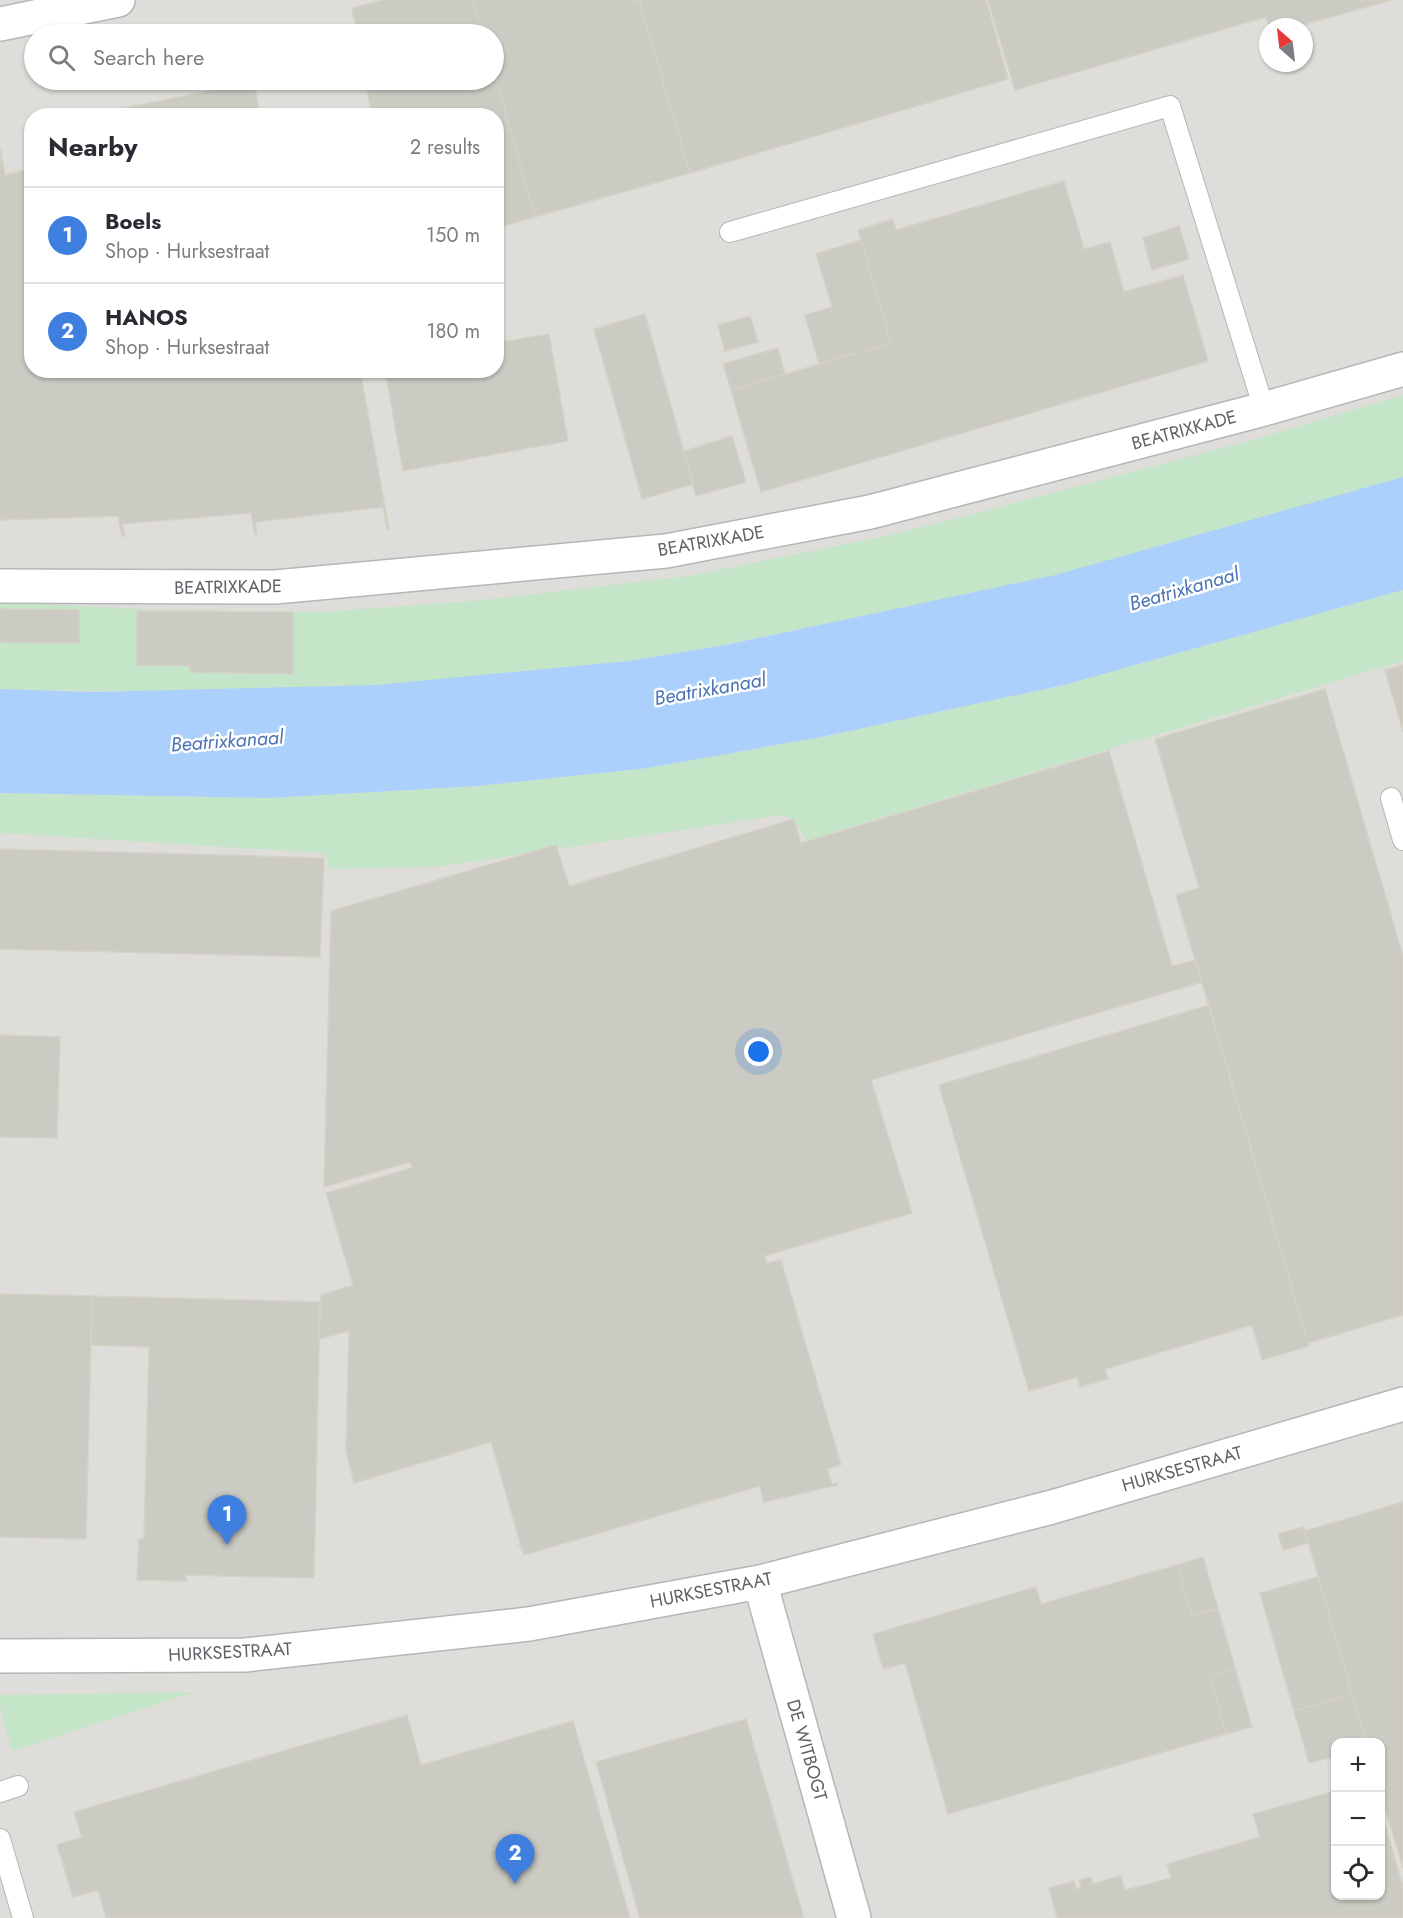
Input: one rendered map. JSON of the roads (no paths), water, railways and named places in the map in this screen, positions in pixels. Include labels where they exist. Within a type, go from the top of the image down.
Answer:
[{"type":"street","points":[[0,24],[118,0]]},
{"type":"street","name":"BEATRIXKADE","points":[[0,586],[275,587],[666,551],[870,512],[1264,409],[1403,369]]},
{"type":"street","name":"HURKSESTRAAT","points":[[0,1656],[245,1655],[529,1624],[760,1582],[1052,1508],[1403,1404]]},
{"type":"street","name":"DE WITBOGT","points":[[760,1582],[854,1918]]},
{"type":"lane","points":[[730,232],[1170,105],[1264,409]]},
{"type":"lane","points":[[1390,798],[1403,840]]},
{"type":"lane","points":[[0,1839],[6,1884],[23,1918]]},
{"type":"water","name":"Beatrixkanaal","points":[[1403,477],[1403,590],[1064,685],[826,736],[648,768],[478,786],[270,798],[0,793],[0,689],[94,692],[376,685],[629,661],[725,645],[1055,575]]},
{"type":"place","name":"Boels","points":[[227,1545]]},
{"type":"place","name":"HANOS","points":[[515,1884]]}]
